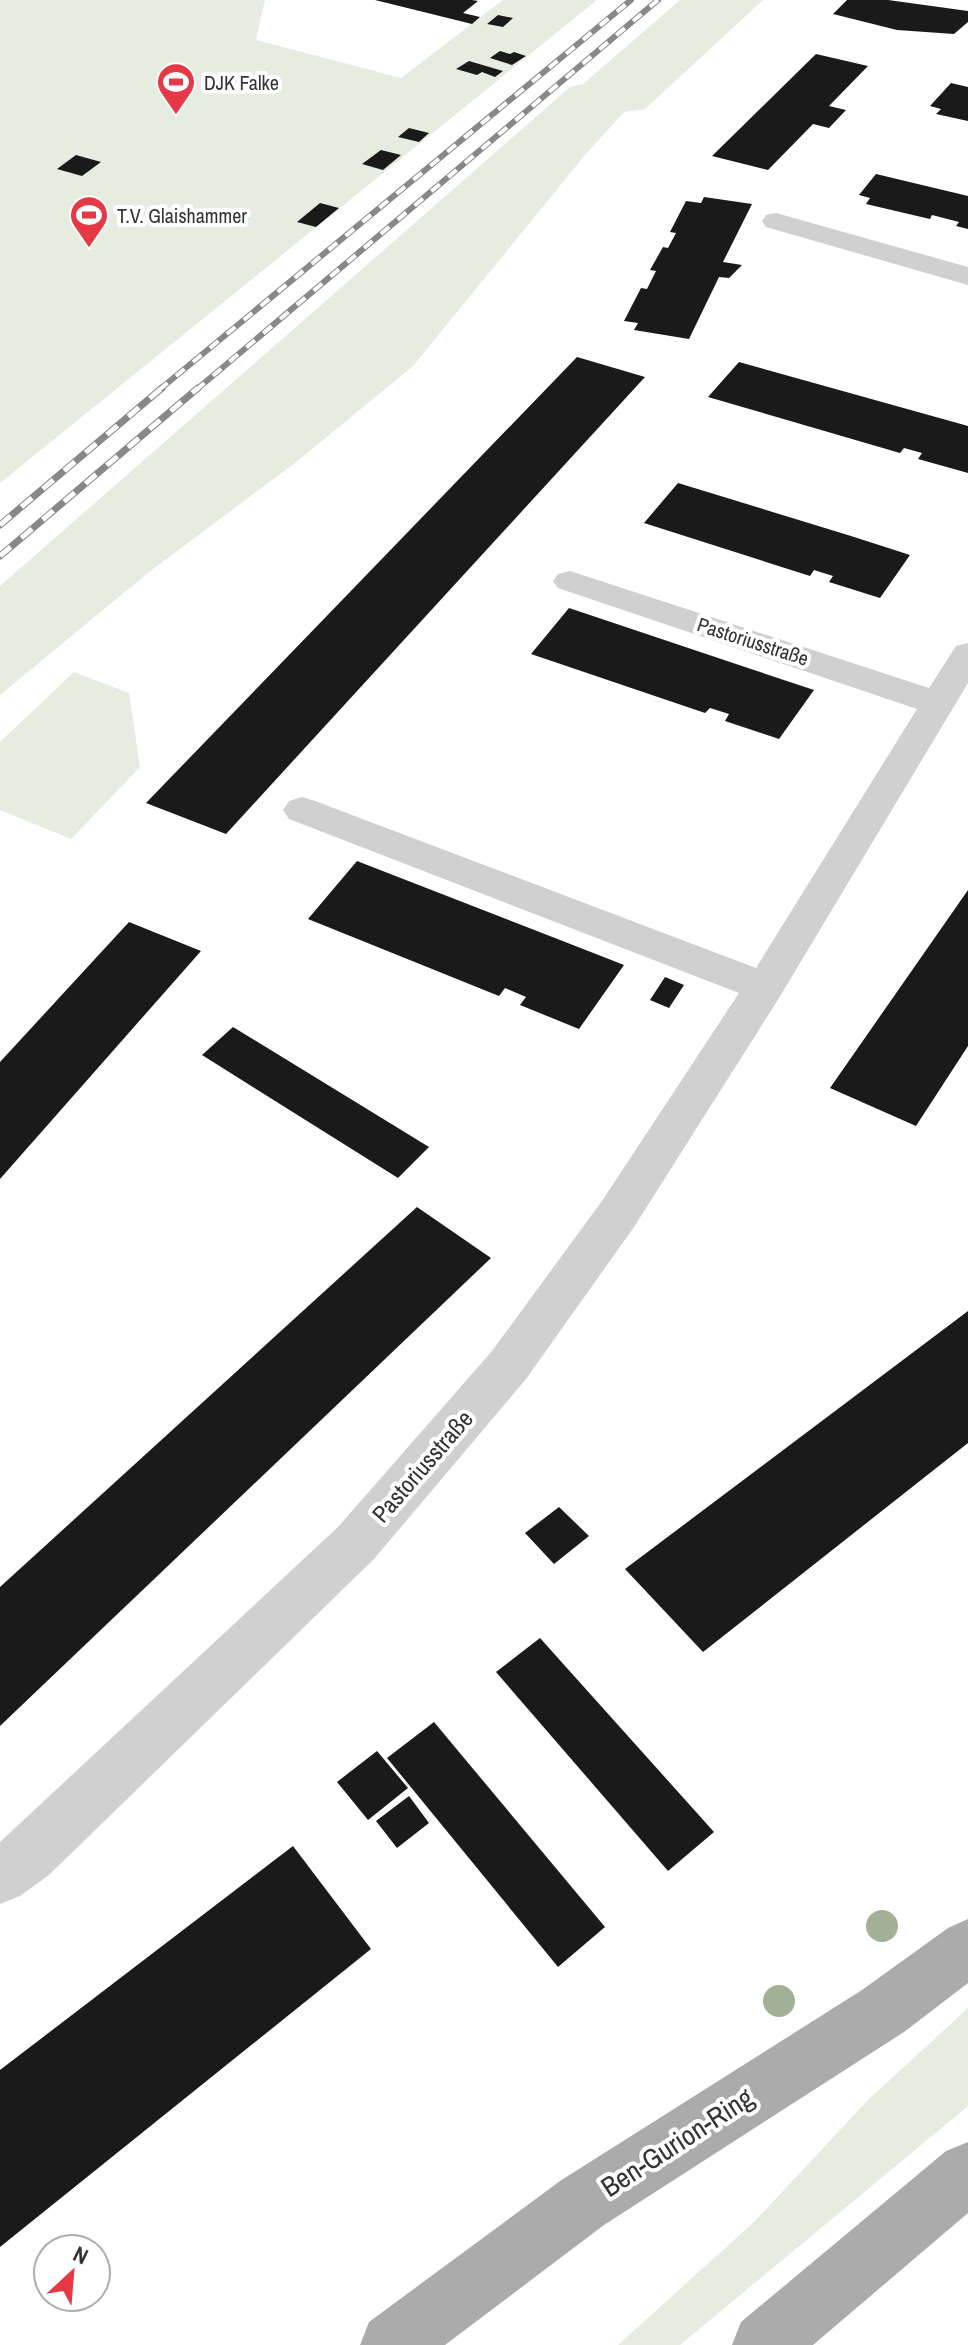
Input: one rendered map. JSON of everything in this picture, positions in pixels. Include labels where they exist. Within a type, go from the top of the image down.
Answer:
[{"type":"main road","name":"Ben-Gurion-Ring","points":[[392,2345],[582,2203],[883,2011],[968,1948]]},
{"type":"main road","points":[[764,2345],[968,2173]]},
{"type":"street","points":[[776,221],[968,276]]},
{"type":"street","name":"Pastoriusstraße","points":[[570,581],[937,703]]},
{"type":"street","name":"Pastoriusstraße","points":[[0,1876],[29,1855],[356,1543],[509,1365],[618,1214],[765,987],[968,654]]},
{"type":"street","points":[[302,810],[765,987]]},
{"type":"shaded area","points":[[0,0],[265,0],[256,40],[401,78],[503,0],[597,0],[0,483]]},
{"type":"shaded area","points":[[680,0],[763,0],[645,109],[624,112],[585,155],[413,366],[295,463],[149,572],[0,695],[0,586],[570,87],[583,84]]},
{"type":"shaded area","points":[[74,672],[129,693],[140,767],[71,839],[0,810],[0,742]]},
{"type":"shaded area","points":[[968,2008],[968,2106],[680,2345],[618,2345],[754,2222],[868,2100]]},
{"type":"building","points":[[375,0],[472,0],[478,1],[463,13],[480,17],[472,24]]},
{"type":"building","points":[[847,0],[888,0],[968,11],[968,22],[954,34],[897,30],[833,14]]},
{"type":"building","points":[[498,15],[513,18],[503,27],[487,24]]},
{"type":"building","points":[[500,51],[526,56],[512,65],[490,58]]},
{"type":"building","points":[[816,54],[868,66],[829,106],[846,110],[829,128],[813,124],[768,170],[712,156]]},
{"type":"building","points":[[469,61],[503,71],[495,77],[456,69]]},
{"type":"building","points":[[951,83],[968,87],[968,121],[936,114],[941,109],[930,106]]},
{"type":"building","points":[[409,128],[429,133],[419,142],[398,137]]},
{"type":"building","points":[[381,150],[401,155],[383,170],[362,164]]},
{"type":"building","points":[[76,155],[101,162],[82,176],[57,169]]},
{"type":"building","points":[[876,174],[968,196],[968,229],[956,226],[959,222],[932,215],[930,219],[866,204],[870,198],[859,195]]},
{"type":"building","points":[[704,197],[752,204],[723,262],[742,265],[729,278],[719,277],[689,339],[634,330],[638,323],[624,321],[641,288],[647,289],[656,271],[650,270],[663,247],[668,248],[676,233],[670,232],[686,201],[701,203]]},
{"type":"building","points":[[320,203],[339,208],[316,227],[297,222]]},
{"type":"building","points":[[577,357],[645,377],[226,834],[146,803]]},
{"type":"building","points":[[739,362],[968,426],[968,473],[918,459],[922,453],[904,448],[900,453],[708,397]]},
{"type":"building","points":[[678,483],[910,555],[880,598],[829,582],[833,576],[814,570],[810,576],[644,523]]},
{"type":"building","points":[[569,608],[814,690],[779,739],[725,721],[729,714],[710,708],[705,713],[531,654]]},
{"type":"building","points":[[357,861],[624,965],[579,1029],[520,1005],[526,997],[505,988],[499,996],[308,919]]},
{"type":"building","points":[[968,890],[968,1046],[916,1126],[830,1088]]},
{"type":"building","points":[[129,922],[201,951],[0,1179],[0,1062]]},
{"type":"building","points":[[665,977],[684,985],[669,1008],[650,1000]]},
{"type":"building","points":[[233,1027],[429,1147],[398,1178],[202,1055]]},
{"type":"building","points":[[417,1207],[491,1258],[0,1726],[0,1587]]},
{"type":"building","points":[[968,1311],[968,1443],[703,1652],[625,1569]]},
{"type":"building","points":[[559,1507],[589,1536],[554,1564],[525,1533]]},
{"type":"building","points":[[540,1638],[714,1832],[668,1871],[496,1672]]},
{"type":"building","points":[[434,1722],[605,1927],[558,1967],[387,1758]]},
{"type":"building","points":[[377,1751],[408,1788],[368,1820],[337,1782]]},
{"type":"building","points":[[409,1796],[429,1823],[397,1848],[376,1821]]},
{"type":"building","points":[[293,1846],[371,1949],[0,2247],[0,2070]]},
{"type":"railway","points":[[159,390],[631,0]]},
{"type":"railway","points":[[196,390],[658,0]]},
{"type":"railway","points":[[0,525],[162,388]]},
{"type":"railway","points":[[0,556],[198,388]]},
{"type":"place","name":"DJK Falke","points":[[176,116]]},
{"type":"place","name":"T.V. Glaishammer","points":[[89,249]]}]
